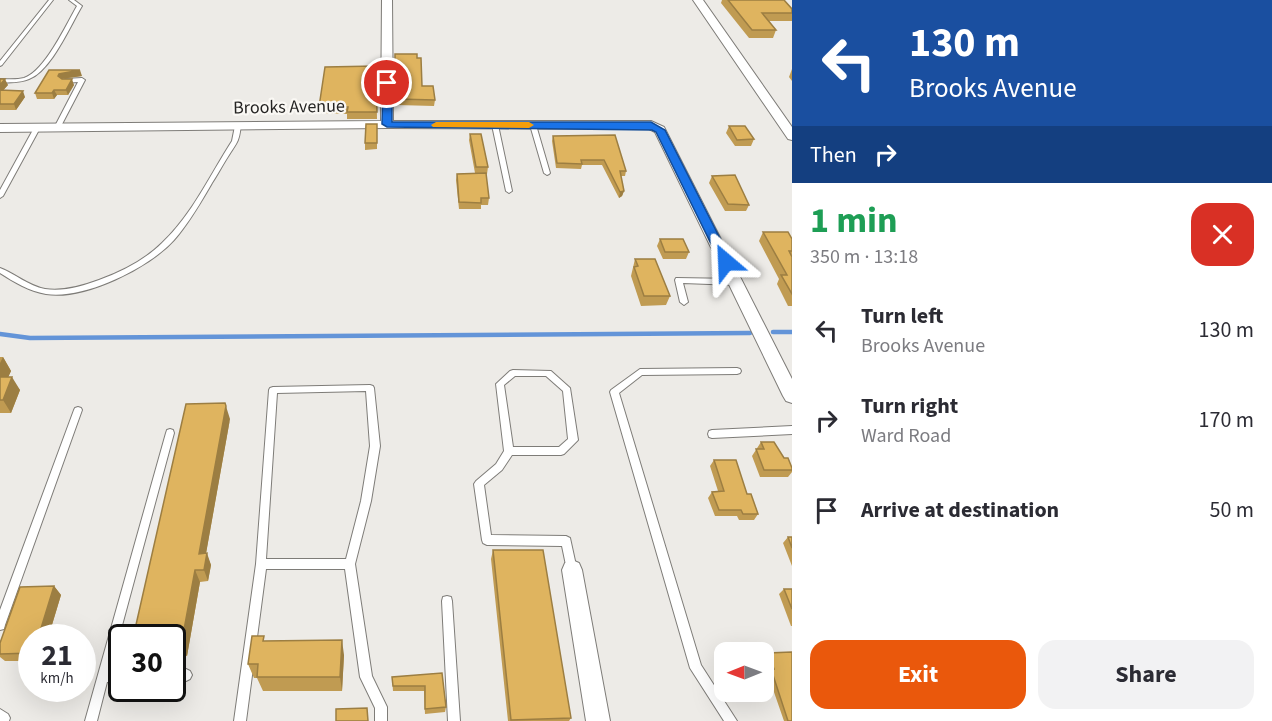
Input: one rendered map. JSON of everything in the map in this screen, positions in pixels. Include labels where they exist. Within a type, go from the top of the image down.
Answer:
[{"type":"street","points":[[387,0],[387,124]]},
{"type":"street","points":[[698,0],[792,136]]},
{"type":"street","name":"Brooks Avenue","points":[[0,128],[387,124],[651,125],[660,130],[736,282]]},
{"type":"street","points":[[736,282],[792,396]]},
{"type":"street","points":[[572,570],[598,721]]},
{"type":"lane","points":[[0,64],[51,0]]},
{"type":"lane","points":[[0,81],[27,79],[35,74],[48,58],[80,6],[71,0]]},
{"type":"lane","points":[[57,128],[82,80],[66,81]]},
{"type":"lane","points":[[495,125],[509,191]]},
{"type":"lane","points":[[533,125],[548,173]]},
{"type":"lane","points":[[0,270],[17,281],[48,292],[82,288],[122,274],[163,247],[177,231],[235,141],[238,126]]},
{"type":"lane","points":[[0,196],[37,128]]},
{"type":"lane","points":[[684,302],[679,280],[736,282]]},
{"type":"lane","points":[[731,721],[696,668],[614,392],[640,372],[737,371]]},
{"type":"lane","points":[[509,451],[561,451],[573,440],[567,390],[548,373],[513,373],[500,384],[509,451],[499,467],[478,484],[487,540],[566,541],[572,570]]},
{"type":"lane","points":[[240,721],[261,564],[273,390],[370,388],[375,446],[366,501],[350,564],[366,677],[381,707],[381,721]]},
{"type":"lane","points":[[0,626],[78,410]]},
{"type":"lane","points":[[712,434],[792,430]]},
{"type":"lane","points":[[91,721],[170,433]]},
{"type":"lane","points":[[261,564],[350,564]]},
{"type":"lane","points":[[447,601],[454,721]]},
{"type":"lane","points":[[103,676],[108,676]]},
{"type":"lane","points":[[0,715],[4,717],[3,721]]},
{"type":"building","points":[[728,0],[784,0],[792,9],[792,13],[762,13],[776,30],[752,30]]},
{"type":"building","points":[[395,54],[417,54],[417,58],[421,58],[422,86],[433,86],[435,100],[397,99],[401,77],[395,77]]},
{"type":"building","points":[[376,66],[377,112],[347,112],[348,107],[319,107],[325,67]]},
{"type":"building","points":[[49,70],[80,70],[59,74],[58,76],[62,79],[72,79],[66,90],[35,93]]},
{"type":"building","points":[[0,90],[23,91],[14,104],[0,104]]},
{"type":"building","points":[[366,124],[377,124],[377,143],[365,143]]},
{"type":"building","points":[[729,126],[745,126],[754,139],[737,140]]},
{"type":"building","points":[[470,134],[481,134],[488,167],[476,167]]},
{"type":"building","points":[[615,135],[626,171],[620,171],[624,191],[620,192],[604,160],[581,160],[582,164],[557,163],[553,136]]},
{"type":"building","points":[[486,173],[489,198],[481,198],[481,203],[459,202],[457,174]]},
{"type":"building","points":[[735,175],[749,205],[728,204],[712,176]]},
{"type":"building","points":[[763,232],[788,232],[792,239],[792,251],[789,251],[792,257],[792,294],[781,275],[787,275]]},
{"type":"building","points":[[660,239],[683,239],[689,252],[665,252]]},
{"type":"building","points":[[635,259],[655,259],[670,296],[644,296],[634,267],[638,266]]},
{"type":"building","points":[[0,377],[12,377],[3,400],[0,400]]},
{"type":"building","points":[[225,403],[226,406],[199,554],[207,553],[204,570],[195,570],[185,624],[136,624],[186,404]]},
{"type":"building","points":[[761,442],[774,442],[784,458],[788,458],[792,470],[764,470],[756,449],[764,449]]},
{"type":"building","points":[[714,460],[736,460],[747,494],[751,494],[758,514],[743,514],[741,510],[719,510],[712,492],[724,491]]},
{"type":"building","points":[[493,550],[543,550],[571,718],[511,720]]},
{"type":"building","points":[[54,586],[42,624],[18,624],[18,653],[0,654],[0,643],[20,587]]},
{"type":"building","points":[[784,589],[792,589],[792,609]]},
{"type":"building","points":[[252,636],[264,636],[263,641],[342,640],[340,677],[257,677],[258,664],[248,664]]},
{"type":"building","points":[[792,652],[792,721],[788,721],[774,678],[774,653]]},
{"type":"building","points":[[442,673],[446,707],[425,709],[425,686],[393,686],[392,677]]},
{"type":"building","points":[[367,708],[368,721],[336,721],[336,709]]},
{"type":"waterway","points":[[773,332],[792,332]]},
{"type":"waterway","points":[[0,334],[30,338],[750,333]]},
{"type":"slow traffic","points":[[436,125],[529,125]]},
{"type":"route","points":[[387,83],[387,124],[651,125],[660,130],[726,262]]}]
